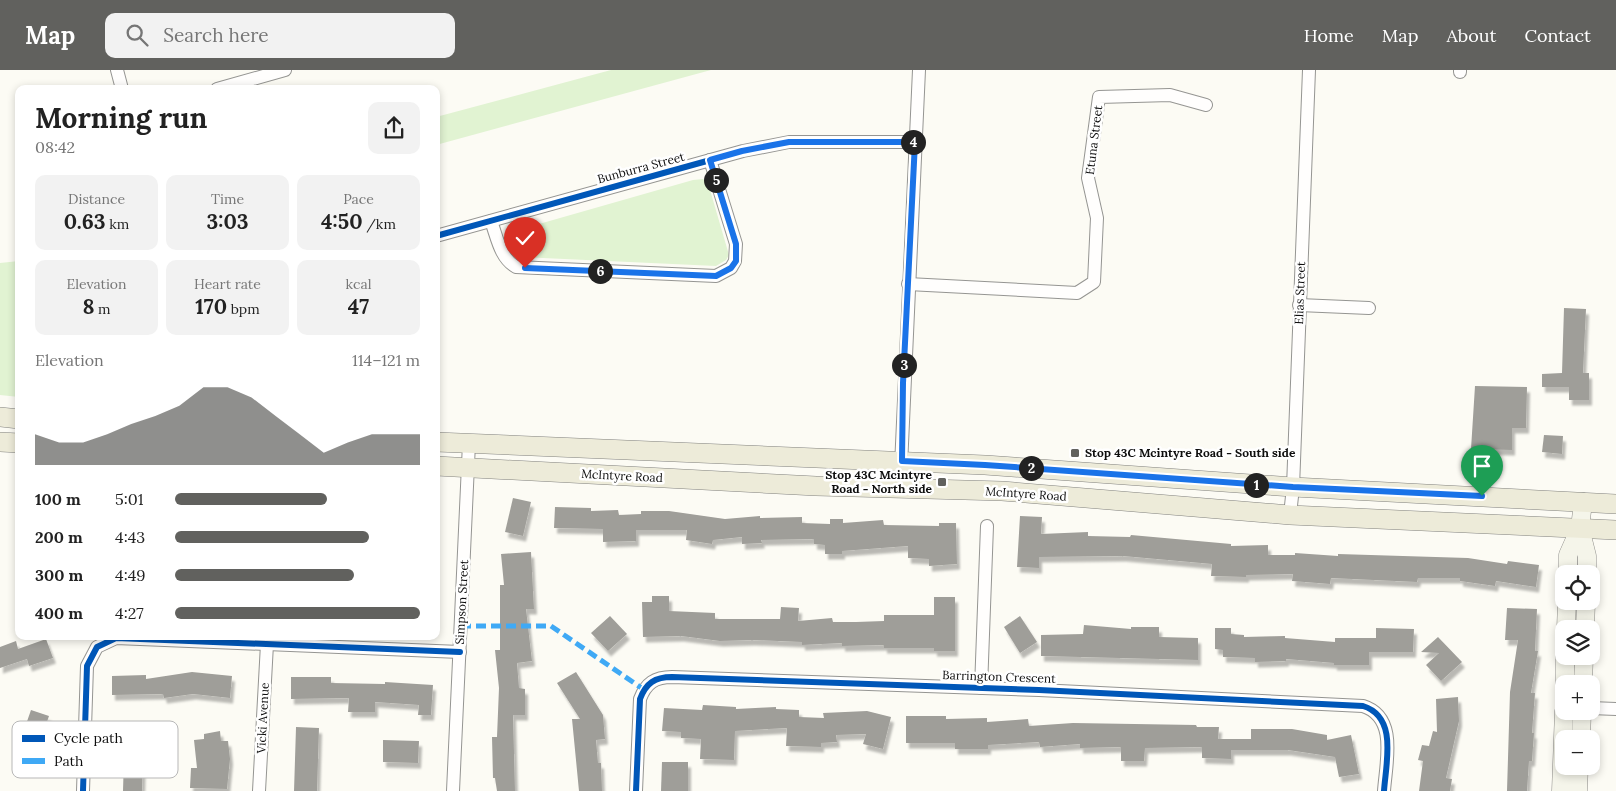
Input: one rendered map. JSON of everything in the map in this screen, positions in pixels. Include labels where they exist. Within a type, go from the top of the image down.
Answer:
[{"type":"main road","points":[[0,417],[15,419]]},
{"type":"main road","points":[[0,442],[15,443]]},
{"type":"main road","points":[[440,442],[995,465],[1293,487],[1616,504]]},
{"type":"main road","name":"McIntyre Road","points":[[440,466],[1002,491],[1290,515],[1616,530]]},
{"type":"street","points":[[117,70],[121,85]]},
{"type":"street","points":[[231,85],[285,70]]},
{"type":"street","points":[[900,488],[918,70]]},
{"type":"street","name":"Elias Street","points":[[1290,515],[1293,487],[1309,70]]},
{"type":"street","name":"Etuna Street","points":[[908,284],[1077,293],[1094,282],[1097,218],[1088,178],[1100,97],[1170,95],[1206,105]]},
{"type":"street","name":"Bunburra Street","points":[[440,235],[742,151],[789,142],[915,142]]},
{"type":"street","points":[[491,221],[503,253],[508,262],[516,267],[716,276],[731,268],[737,252],[710,160]]},
{"type":"street","points":[[1299,305],[1369,308]]},
{"type":"street","name":"Simpson Street","points":[[453,791],[469,443]]},
{"type":"street","points":[[1568,565],[1568,555],[1580,528],[1583,502]]},
{"type":"street","name":"Barrington Crescent","points":[[981,688],[987,526]]},
{"type":"street","points":[[1580,528],[1587,556],[1587,565]]},
{"type":"street","points":[[85,721],[87,666],[98,647],[112,640]]},
{"type":"street","points":[[170,640],[460,652]]},
{"type":"street","name":"Vicki Avenue","points":[[259,791],[267,644]]},
{"type":"street","name":"Barrington Crescent","points":[[636,791],[640,699],[648,683],[661,677],[981,688],[1363,706],[1378,714],[1386,726],[1384,791]]},
{"type":"street","points":[[1600,709],[1616,710]]},
{"type":"street","points":[[1561,791],[1564,720]]},
{"type":"street","points":[[1578,791],[1579,775]]},
{"type":"street","points":[[83,778],[83,791]]},
{"type":"green space","points":[[611,70],[711,70],[440,144],[440,116]]},
{"type":"green space","points":[[703,179],[708,183],[729,255],[726,260],[716,266],[521,257],[512,251],[509,240],[518,230],[693,180]]},
{"type":"green space","points":[[15,261],[15,397],[0,395],[0,263]]},
{"type":"building","points":[[1564,308],[1586,309],[1583,373],[1589,373],[1589,400],[1569,400],[1569,387],[1542,387],[1542,374],[1562,373]]},
{"type":"building","points":[[1475,386],[1527,387],[1526,428],[1512,428],[1512,450],[1471,449]]},
{"type":"building","points":[[1544,435],[1563,436],[1562,454],[1542,452]]},
{"type":"building","points":[[513,498],[531,502],[523,536],[505,532]]},
{"type":"building","points":[[555,507],[591,508],[591,511],[618,510],[619,515],[641,514],[641,511],[669,511],[725,519],[760,516],[760,518],[802,517],[802,523],[830,524],[830,519],[843,519],[843,523],[883,520],[884,525],[939,526],[939,523],[956,523],[957,564],[929,566],[929,559],[908,558],[908,546],[842,551],[842,554],[825,554],[825,545],[814,544],[814,539],[761,540],[762,543],[742,544],[742,537],[713,540],[712,544],[686,540],[687,530],[636,530],[636,541],[603,542],[603,529],[554,528]]},
{"type":"building","points":[[1020,516],[1042,517],[1041,534],[1088,532],[1088,536],[1130,537],[1131,535],[1231,544],[1231,546],[1268,545],[1268,555],[1295,555],[1295,553],[1338,556],[1338,554],[1468,558],[1507,564],[1508,561],[1539,565],[1536,587],[1496,581],[1495,586],[1460,581],[1460,578],[1418,578],[1417,582],[1331,578],[1330,584],[1292,581],[1293,574],[1246,575],[1246,577],[1211,576],[1212,564],[1123,556],[1039,557],[1039,568],[1017,567]]},
{"type":"building","points":[[531,552],[534,609],[526,609],[532,661],[517,663],[519,688],[525,689],[525,715],[513,715],[515,791],[497,791],[495,778],[493,778],[492,737],[497,737],[499,688],[495,650],[500,650],[500,585],[504,585],[501,554]]},
{"type":"building","points":[[652,596],[669,596],[669,611],[715,613],[715,619],[780,619],[781,607],[799,608],[798,621],[832,618],[833,622],[884,621],[884,615],[934,615],[934,597],[955,597],[955,651],[934,651],[934,648],[884,648],[884,645],[842,646],[842,643],[802,645],[802,642],[720,641],[681,636],[643,637],[642,602],[652,602]]},
{"type":"building","points":[[1507,608],[1537,609],[1535,651],[1538,651],[1531,693],[1535,693],[1532,733],[1534,733],[1532,761],[1529,761],[1527,791],[1507,791],[1510,692],[1518,640],[1505,640]]},
{"type":"building","points":[[610,616],[627,634],[608,651],[591,633]]},
{"type":"building","points":[[1020,616],[1037,642],[1020,653],[1004,627]]},
{"type":"building","points":[[1084,625],[1131,629],[1131,627],[1159,627],[1159,637],[1198,638],[1198,660],[1041,656],[1041,635],[1083,634]]},
{"type":"building","points":[[1215,628],[1231,628],[1231,634],[1244,635],[1244,637],[1285,636],[1285,638],[1335,642],[1335,638],[1376,638],[1376,628],[1414,629],[1413,652],[1369,652],[1369,665],[1334,665],[1334,663],[1286,659],[1286,661],[1255,662],[1255,658],[1223,657],[1223,650],[1215,649]]},
{"type":"building","points":[[1438,637],[1462,662],[1441,681],[1426,665],[1439,653],[1421,652]]},
{"type":"building","points":[[46,640],[53,658],[29,666],[27,659],[0,668],[0,647],[16,641],[18,649]]},
{"type":"building","points":[[192,672],[232,676],[230,698],[193,694],[164,698],[163,694],[112,695],[112,676],[146,675],[146,679]]},
{"type":"building","points":[[576,672],[603,715],[605,739],[596,740],[598,763],[601,763],[602,791],[579,791],[572,719],[580,719],[557,683]]},
{"type":"building","points":[[291,677],[331,677],[331,683],[385,684],[385,682],[433,685],[431,715],[418,715],[419,705],[375,702],[375,712],[348,712],[349,698],[291,699]]},
{"type":"building","points":[[1458,697],[1459,721],[1446,778],[1452,779],[1450,791],[1419,791],[1423,761],[1418,760],[1422,745],[1429,746],[1433,731],[1437,732],[1436,699]]},
{"type":"building","points":[[703,705],[736,707],[736,709],[776,707],[776,709],[799,710],[799,717],[824,718],[823,713],[867,711],[891,717],[883,749],[863,744],[866,734],[836,735],[837,742],[821,743],[821,747],[786,746],[787,728],[735,731],[734,760],[700,759],[701,739],[681,738],[681,732],[662,731],[664,708],[702,710]]},
{"type":"building","points":[[31,710],[49,716],[47,721],[27,721]]},
{"type":"building","points":[[906,716],[946,716],[946,719],[987,718],[987,722],[1028,719],[1029,726],[1073,723],[1196,725],[1197,727],[1219,727],[1218,739],[1251,739],[1251,729],[1292,729],[1327,735],[1327,740],[1351,735],[1359,774],[1339,777],[1335,757],[1288,750],[1231,750],[1231,759],[1202,758],[1202,747],[1145,748],[1144,761],[1121,761],[1121,747],[1080,748],[1080,744],[1040,747],[1039,742],[988,745],[988,749],[955,749],[955,743],[906,743]]},
{"type":"building","points":[[296,727],[319,728],[317,791],[294,791]]},
{"type":"building","points":[[220,731],[221,741],[228,741],[230,759],[227,789],[190,788],[191,768],[197,768],[194,740],[204,739],[204,734]]},
{"type":"building","points":[[383,740],[419,741],[418,763],[383,762]]},
{"type":"building","points":[[662,762],[688,762],[688,791],[661,791]]},
{"type":"building","points":[[123,778],[142,778],[142,791],[123,791]]},
{"type":"marked path","points":[[461,626],[551,626],[643,689]]},
{"type":"cycle path","points":[[440,235],[743,151],[789,142],[915,142]]},
{"type":"cycle path","points":[[85,721],[87,666],[97,647],[112,640]]},
{"type":"cycle path","points":[[165,640],[460,652]]},
{"type":"cycle path","points":[[636,791],[640,699],[645,689],[652,682],[661,678],[672,677],[1039,690],[1363,706],[1374,712],[1386,730],[1387,754],[1384,791]]},
{"type":"cycle path","points":[[83,778],[83,791]]},
{"type":"place","name":"Stop 43C Mcintyre Road - South side","points":[[1075,453]]},
{"type":"place","name":"Stop 43C Mcintyre Road - North side","points":[[942,482]]},
{"type":"route","points":[[525,268],[716,276],[725,273],[731,268],[736,261],[737,252],[710,160],[742,151],[789,142],[915,142],[903,383],[902,461],[985,465],[1293,487],[1482,496]]}]
